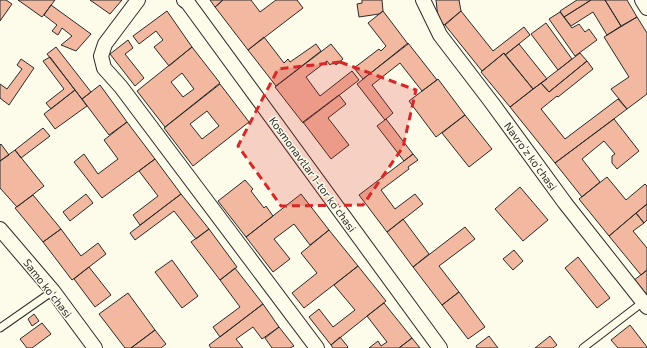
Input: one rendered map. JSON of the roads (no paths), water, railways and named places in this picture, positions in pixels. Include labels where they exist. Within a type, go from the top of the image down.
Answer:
[{"type":"street","points":[[138,0],[105,44],[101,56],[104,68],[126,93],[317,348]]},
{"type":"street","name":"Kosmonavtlar 1-tor koʻchasi","points":[[184,0],[188,3],[440,348]]},
{"type":"street","name":"Navroʻz koʻchasi","points":[[423,0],[440,35],[565,203],[645,304]]},
{"type":"street","points":[[642,0],[647,8]]},
{"type":"street","name":"Samo koʻchasi","points":[[0,229],[53,291],[95,348]]},
{"type":"lane","points":[[1,328],[53,291]]},
{"type":"lane","points":[[583,348],[645,304]]}]
